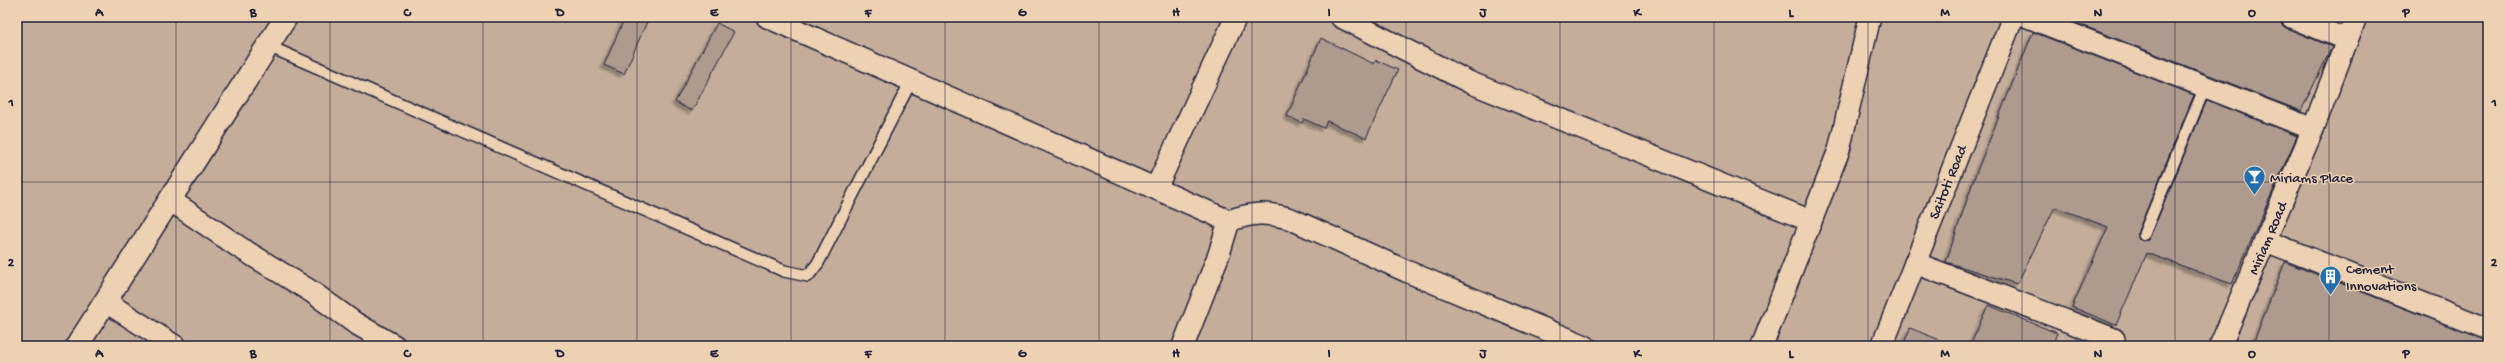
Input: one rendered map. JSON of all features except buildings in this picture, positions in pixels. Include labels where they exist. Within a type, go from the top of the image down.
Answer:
[{"type":"street","points":[[77,346],[286,17]]},
{"type":"street","points":[[767,17],[1229,220],[1249,213],[1271,213],[1291,219],[1406,271],[1585,346]]},
{"type":"street","points":[[1156,188],[1236,17]]},
{"type":"street","points":[[1341,17],[1469,82],[1811,220]]},
{"type":"street","points":[[1762,346],[1839,150],[1870,17]]},
{"type":"street","name":"Saitoti Road","points":[[1882,346],[2013,17]]},
{"type":"street","points":[[2028,17],[2313,129]]},
{"type":"street","points":[[2291,17],[2346,39]]},
{"type":"street","name":"Miriam Road","points":[[2220,346],[2313,129],[2346,39],[2356,17]]},
{"type":"street","points":[[170,200],[239,247],[312,292],[355,323],[395,346]]},
{"type":"street","points":[[1183,346],[1218,254],[1229,220]]},
{"type":"street","points":[[2266,241],[2488,330]]},
{"type":"street","points":[[1915,263],[2114,339]]},
{"type":"street","points":[[106,302],[175,346]]},
{"type":"lane","points":[[268,46],[777,268],[808,276],[818,263],[911,81]]},
{"type":"lane","points":[[2144,234],[2205,87]]},
{"type":"shaded area","points":[[17,17],[2488,17],[2488,346],[17,346]]},
{"type":"place","name":"Miriams Place","points":[[2255,196]]},
{"type":"place","name":"Cement Innovations","points":[[2330,296]]}]
